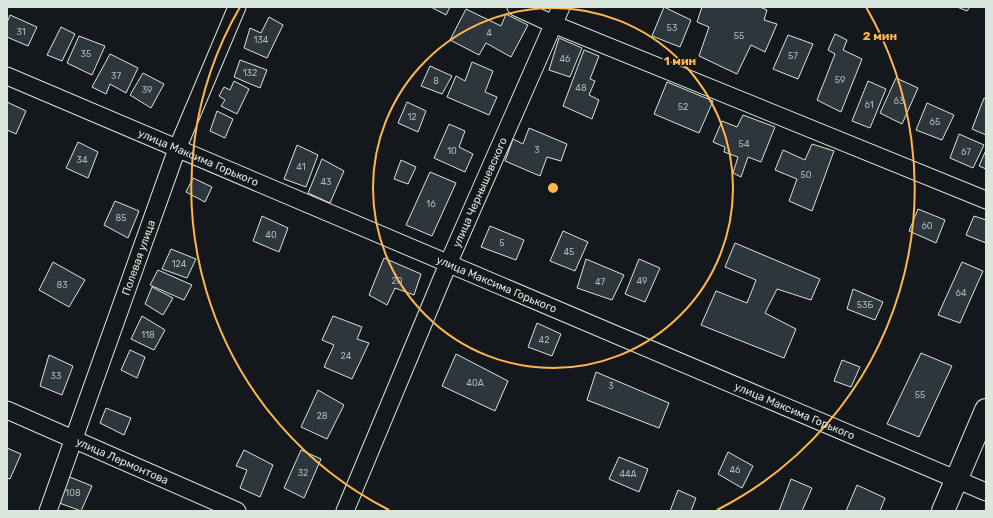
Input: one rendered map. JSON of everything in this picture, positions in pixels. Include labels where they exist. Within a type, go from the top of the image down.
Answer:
[{"type":"highway","points":[[943,511],[986,410]]},
{"type":"street","name":"Полевая улица","points":[[48,511],[72,440],[177,149],[237,7]]},
{"type":"street","points":[[516,7],[553,24],[986,200]]},
{"type":"street","name":"улица Чернышевского","points":[[345,511],[448,264],[561,7]]},
{"type":"street","name":"улица Максима Горького","points":[[7,76],[986,492]]},
{"type":"street","name":"улица Лермонтова","points":[[7,410],[72,440],[237,511]]},
{"type":"building","points":[[431,7],[450,7],[446,15]]},
{"type":"building","points":[[664,7],[691,20],[680,47],[652,36]]},
{"type":"building","points":[[702,7],[760,7],[767,10],[764,20],[777,24],[765,52],[751,45],[737,74],[699,56],[709,27],[697,22]]},
{"type":"building","points":[[957,7],[970,7],[967,11]]},
{"type":"building","points":[[466,9],[501,26],[506,14],[528,25],[511,57],[486,43],[479,55],[450,40]]},
{"type":"building","points":[[10,15],[37,27],[28,46],[7,37],[7,23]]},
{"type":"building","points":[[269,17],[283,25],[267,58],[244,48],[250,28],[261,33]]},
{"type":"building","points":[[61,27],[75,34],[62,61],[47,55]]},
{"type":"building","points":[[835,34],[847,40],[843,50],[862,59],[841,112],[817,100],[835,54],[828,50]]},
{"type":"building","points":[[788,35],[813,44],[798,79],[773,69]]},
{"type":"building","points":[[79,36],[105,46],[92,75],[67,63]]},
{"type":"building","points":[[559,38],[582,48],[570,77],[549,70]]},
{"type":"building","points":[[584,50],[599,56],[590,79],[595,81],[589,95],[599,100],[592,119],[563,106]]},
{"type":"building","points":[[110,54],[138,68],[126,93],[110,84],[106,94],[92,87]]},
{"type":"building","points":[[240,60],[267,70],[260,88],[234,77]]},
{"type":"building","points":[[472,62],[493,71],[485,92],[497,97],[489,115],[447,97],[456,76],[465,81]]},
{"type":"building","points":[[430,66],[452,76],[442,94],[421,86]]},
{"type":"building","points":[[143,73],[164,84],[151,108],[130,95]]},
{"type":"building","points":[[896,78],[918,88],[902,124],[880,113]]},
{"type":"building","points":[[234,81],[249,89],[237,114],[221,106],[225,100],[219,96],[224,87],[230,90]]},
{"type":"building","points":[[868,81],[886,89],[870,128],[852,121]]},
{"type":"building","points":[[667,82],[713,101],[699,133],[654,114]]},
{"type":"building","points":[[984,98],[986,99],[986,135],[972,129]]},
{"type":"building","points":[[7,102],[26,111],[16,134],[7,130]]},
{"type":"building","points":[[407,102],[426,111],[418,132],[398,123]]},
{"type":"building","points":[[927,103],[954,115],[942,140],[916,130]]},
{"type":"building","points":[[217,111],[233,119],[225,138],[210,131]]},
{"type":"building","points":[[743,115],[775,127],[761,162],[748,157],[741,177],[733,173],[738,157],[724,152],[725,147],[713,142],[722,121],[737,127]]},
{"type":"building","points":[[449,124],[465,131],[459,147],[473,154],[465,172],[434,158]]},
{"type":"building","points":[[529,128],[567,144],[561,161],[547,157],[540,176],[505,161],[513,139],[523,144]]},
{"type":"building","points":[[959,134],[984,145],[973,168],[950,158]]},
{"type":"building","points":[[78,142],[98,152],[88,178],[66,168]]},
{"type":"building","points":[[812,144],[834,151],[812,211],[789,201],[797,179],[775,170],[783,150],[805,160]]},
{"type":"building","points":[[297,145],[318,155],[306,187],[284,179]]},
{"type":"building","points":[[986,150],[986,169],[979,166]]},
{"type":"building","points":[[322,159],[344,171],[330,203],[308,193]]},
{"type":"building","points":[[401,160],[416,167],[408,184],[394,179]]},
{"type":"building","points":[[430,172],[456,183],[432,236],[406,225]]},
{"type":"building","points":[[193,178],[212,187],[205,202],[186,192]]},
{"type":"building","points":[[115,201],[139,211],[128,238],[104,225]]},
{"type":"building","points":[[918,209],[945,220],[936,243],[909,231]]},
{"type":"building","points":[[262,216],[288,228],[279,252],[253,241]]},
{"type":"building","points":[[974,216],[986,220],[986,243],[966,235]]},
{"type":"building","points":[[490,226],[524,240],[516,260],[481,247]]},
{"type":"building","points":[[563,231],[588,242],[575,271],[550,261]]},
{"type":"building","points":[[735,243],[820,279],[811,300],[777,289],[765,313],[796,329],[784,358],[701,325],[716,291],[747,303],[756,280],[725,267]]},
{"type":"building","points":[[171,249],[196,259],[187,278],[162,269]]},
{"type":"building","points":[[384,258],[421,274],[414,295],[395,288],[387,305],[369,295]]},
{"type":"building","points":[[586,259],[624,275],[612,300],[577,288]]},
{"type":"building","points":[[639,259],[660,268],[645,302],[625,294]]},
{"type":"building","points":[[53,262],[85,280],[69,307],[39,290]]},
{"type":"building","points":[[962,262],[983,271],[960,323],[938,315]]},
{"type":"building","points":[[158,270],[192,285],[184,300],[150,285]]},
{"type":"building","points":[[152,287],[173,298],[163,315],[145,304]]},
{"type":"building","points":[[853,289],[883,302],[875,320],[847,309]]},
{"type":"building","points":[[142,316],[165,330],[154,350],[131,339]]},
{"type":"building","points":[[333,316],[362,327],[357,339],[369,343],[352,379],[324,367],[334,345],[322,340]]},
{"type":"building","points":[[537,323],[561,334],[552,356],[528,347]]},
{"type":"building","points":[[130,350],[145,357],[137,378],[121,370]]},
{"type":"building","points":[[921,353],[952,366],[919,437],[887,424]]},
{"type":"building","points":[[456,354],[508,381],[495,411],[442,386]]},
{"type":"building","points":[[49,355],[73,366],[62,395],[40,386]]},
{"type":"building","points":[[842,360],[860,367],[851,387],[834,381]]},
{"type":"building","points":[[596,372],[669,403],[659,428],[587,400]]},
{"type":"building","points":[[318,390],[344,405],[327,439],[301,427]]},
{"type":"building","points":[[106,408],[131,418],[124,435],[100,423]]},
{"type":"building","points":[[7,448],[21,454],[10,479],[7,478]]},
{"type":"building","points":[[244,450],[273,465],[260,497],[240,488],[247,470],[236,466]]},
{"type":"building","points":[[301,450],[321,459],[304,498],[284,488]]},
{"type":"building","points":[[728,452],[753,466],[742,488],[718,474]]},
{"type":"building","points":[[619,457],[648,469],[639,492],[609,479]]},
{"type":"building","points":[[65,475],[92,486],[81,511],[54,501]]},
{"type":"building","points":[[791,479],[812,488],[802,511],[779,511]]},
{"type":"building","points":[[857,485],[885,498],[880,511],[846,511]]},
{"type":"building","points":[[678,490],[696,498],[691,511],[670,511]]}]
